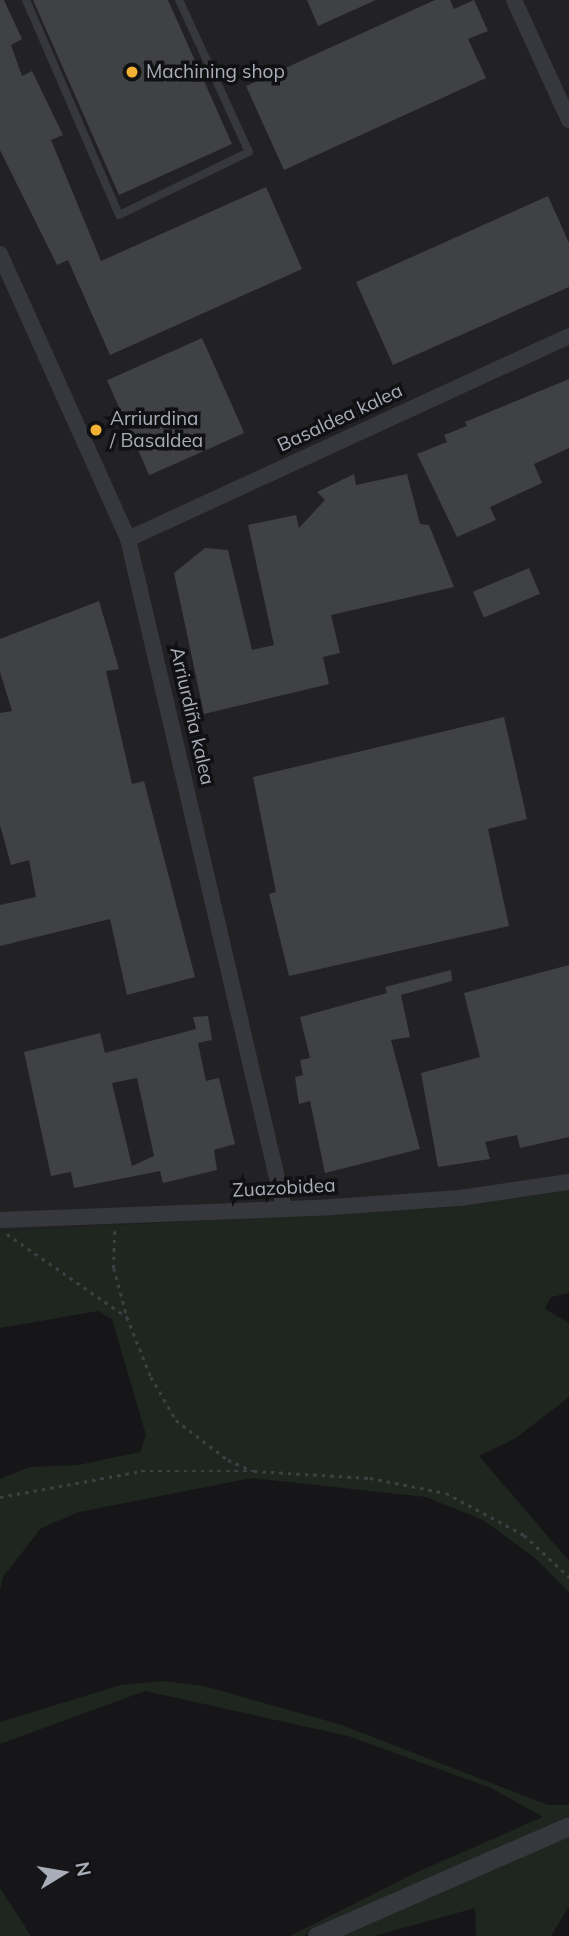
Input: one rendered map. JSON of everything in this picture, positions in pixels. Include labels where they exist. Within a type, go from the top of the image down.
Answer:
[{"type":"street","points":[[514,0],[569,120]]},
{"type":"street","name":"Arriurdiña kalea","points":[[0,254],[128,539],[284,1208]]},
{"type":"street","name":"Basaldea kalea","points":[[128,539],[569,336]]},
{"type":"street","name":"Zuazobidea","points":[[2,1224],[460,1198],[569,1182]]},
{"type":"street","points":[[317,1936],[569,1826]]},
{"type":"lane","points":[[26,0],[119,215],[249,152],[179,0]]},
{"type":"path","points":[[117,1216],[114,1268],[127,1317],[151,1377],[176,1420],[228,1460],[254,1471]]},
{"type":"path","points":[[2,1224],[30,1251],[127,1317]]},
{"type":"path","points":[[0,1497],[141,1471],[254,1471],[370,1478],[446,1493],[524,1535],[569,1577]]},
{"type":"shaded area","points":[[0,0],[569,0],[569,1190],[451,1207],[0,1231]]},
{"type":"shaded area","points":[[569,1190],[569,1293],[551,1297],[545,1309],[569,1323],[569,1397],[516,1438],[479,1456],[569,1561],[569,1592],[535,1558],[483,1520],[426,1497],[252,1478],[79,1512],[41,1528],[3,1577],[0,1591],[0,1479],[29,1467],[78,1465],[140,1452],[146,1435],[112,1319],[98,1311],[0,1328],[0,1231],[451,1207]]},
{"type":"shaded area","points":[[163,1681],[204,1686],[342,1725],[548,1805],[569,1805],[569,1816],[304,1936],[290,1936],[415,1873],[543,1817],[491,1788],[348,1736],[145,1691],[0,1744],[0,1722],[121,1685]]},
{"type":"shaded area","points":[[569,1834],[569,1906],[551,1936],[476,1936],[475,1908],[374,1936],[334,1936]]},
{"type":"shaded area","points":[[0,1888],[31,1936],[0,1936]]},
{"type":"building","points":[[0,0],[4,0],[22,39],[11,45],[22,76],[32,71],[63,135],[51,140],[101,261],[266,187],[302,269],[110,355],[68,260],[57,265],[0,150]]},
{"type":"building","name":"Machining shop","points":[[33,0],[168,0],[232,144],[119,195]]},
{"type":"building","points":[[307,0],[376,0],[318,26]]},
{"type":"building","points":[[435,0],[450,0],[454,9],[474,0],[488,31],[468,39],[486,78],[284,170],[246,86]]},
{"type":"building","points":[[548,196],[569,243],[569,287],[393,365],[356,282]]},
{"type":"building","points":[[202,338],[244,433],[149,475],[107,380]]},
{"type":"building","points":[[569,379],[569,448],[534,464],[542,483],[490,507],[496,520],[457,537],[417,454],[447,442],[444,435],[467,426],[465,422]]},
{"type":"building","points":[[354,474],[356,485],[407,474],[420,524],[429,525],[454,587],[331,615],[340,653],[323,657],[329,684],[204,714],[174,573],[205,548],[228,550],[252,650],[274,645],[248,525],[296,515],[299,528],[325,500],[317,492]]},
{"type":"building","points":[[529,568],[540,594],[484,618],[473,592]]},
{"type":"building","points":[[99,601],[119,669],[106,671],[132,784],[144,781],[195,977],[127,995],[110,919],[0,946],[0,905],[36,897],[29,860],[11,865],[0,825],[0,713],[12,711],[0,672],[0,639]]},
{"type":"building","points":[[504,717],[527,819],[488,829],[509,926],[289,976],[269,894],[276,892],[253,777]]},
{"type":"building","points":[[569,965],[569,1137],[520,1148],[517,1135],[485,1142],[490,1159],[438,1167],[421,1073],[480,1057],[464,993]]},
{"type":"building","points":[[451,970],[452,981],[401,995],[410,1037],[391,1040],[420,1149],[325,1173],[310,1101],[299,1104],[295,1077],[303,1075],[300,1060],[310,1058],[300,1017],[387,993],[385,987]]},
{"type":"building","points":[[208,1016],[212,1040],[198,1043],[206,1081],[219,1078],[235,1144],[214,1150],[217,1170],[163,1183],[160,1171],[74,1188],[71,1172],[51,1176],[24,1052],[100,1033],[105,1053],[196,1029],[193,1017]],"holes":[[[137,1078],[154,1156],[132,1166],[112,1083]]]},
{"type":"place","name":"Machining shop","points":[[132,72]]},
{"type":"place","name":"Arriurdina / Basaldea","points":[[96,430]]}]
